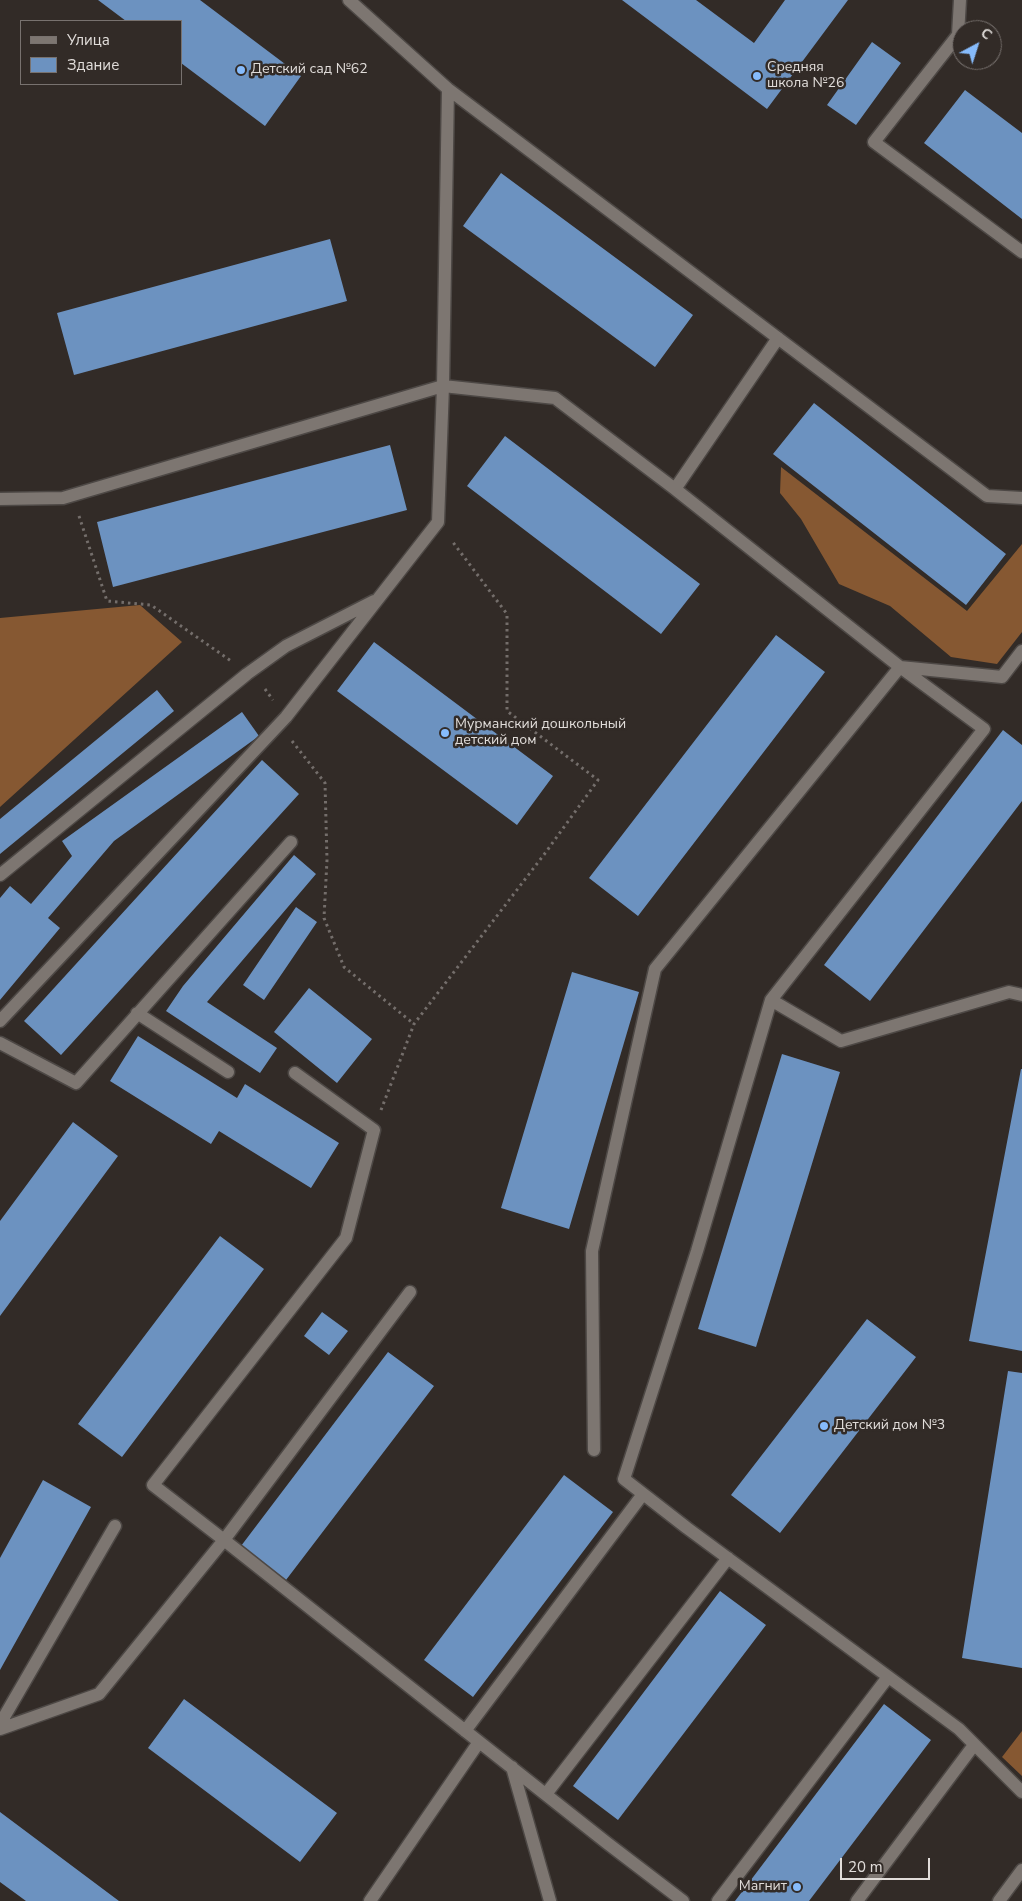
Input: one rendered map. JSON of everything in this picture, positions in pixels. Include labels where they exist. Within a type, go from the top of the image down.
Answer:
[{"type":"street","points":[[349,0],[448,89],[987,496],[1022,498]]},
{"type":"street","points":[[960,0],[958,35],[874,142],[1022,252]]},
{"type":"street","points":[[0,1021],[286,717],[438,522],[443,386],[448,89]]},
{"type":"street","points":[[675,489],[778,338]]},
{"type":"street","points":[[0,499],[64,498],[443,386],[555,398],[675,489],[900,667],[984,729],[771,1000],[697,1250],[624,1479],[959,1729],[1022,1792]]},
{"type":"street","points":[[0,876],[248,674],[286,646],[378,599]]},
{"type":"street","points":[[900,667],[1002,677],[1022,651]]},
{"type":"street","points":[[594,1450],[592,1250],[655,969],[900,667]]},
{"type":"street","points":[[0,1043],[76,1083],[290,842]]},
{"type":"street","points":[[771,1000],[841,1041],[1009,992],[1022,995]]},
{"type":"street","points":[[137,1013],[228,1072]]},
{"type":"street","points":[[295,1074],[374,1130],[346,1238],[153,1485],[683,1901]]},
{"type":"street","points":[[0,1729],[99,1694],[224,1540],[410,1292]]},
{"type":"street","points":[[465,1731],[643,1494]]},
{"type":"street","points":[[0,1724],[115,1526]]},
{"type":"street","points":[[546,1794],[728,1558]]},
{"type":"street","points":[[718,1901],[888,1677]]},
{"type":"street","points":[[370,1901],[479,1742]]},
{"type":"street","points":[[857,1901],[974,1745]]},
{"type":"street","points":[[512,1768],[550,1901]]},
{"type":"street","points":[[999,1901],[1022,1870]]},
{"type":"path","points":[[72,495],[107,601],[151,605],[248,674],[266,690],[286,717],[290,739],[325,784],[326,860],[324,918],[344,967],[414,1024]]},
{"type":"path","points":[[374,1130],[414,1024],[546,852],[598,780],[507,711],[507,614],[438,522]]},
{"type":"shaded area","points":[[781,467],[967,611],[1022,544],[1022,632],[997,664],[951,657],[890,606],[839,584],[801,519],[780,493]]},
{"type":"shaded area","points":[[140,605],[182,642],[0,807],[0,618]]},
{"type":"shaded area","points":[[1022,1731],[1022,1776],[1002,1757]]},
{"type":"building","name":"Детский сад №62","points":[[98,0],[200,0],[301,76],[265,126],[182,64],[182,20],[125,20]]},
{"type":"building","name":"Средняя школа №26","points":[[622,0],[696,0],[754,43],[785,0],[848,0],[767,109]]},
{"type":"building","points":[[872,42],[901,63],[856,125],[827,105]]},
{"type":"building","points":[[965,90],[1022,133],[1022,219],[924,143]]},
{"type":"building","points":[[501,173],[693,315],[655,367],[463,226]]},
{"type":"building","points":[[330,239],[347,301],[74,375],[57,313]]},
{"type":"building","points":[[814,403],[1006,554],[966,605],[773,454]]},
{"type":"building","points":[[505,436],[700,584],[661,634],[467,486]]},
{"type":"building","points":[[390,445],[407,510],[113,587],[97,522]]},
{"type":"building","points":[[776,635],[825,672],[638,916],[589,878]]},
{"type":"building","name":"Мурманский дошкольный детский дом","points":[[374,642],[553,776],[517,825],[337,691]]},
{"type":"building","points":[[157,690],[174,711],[0,854],[0,819]]},
{"type":"building","points":[[242,712],[259,736],[114,841],[48,918],[60,928],[0,1000],[0,898],[10,886],[31,904],[72,856],[62,841]]},
{"type":"building","points":[[1003,730],[1022,745],[1022,801],[870,1001],[824,965]]},
{"type":"building","points":[[262,760],[299,794],[61,1055],[24,1021]]},
{"type":"building","points":[[294,855],[316,874],[207,1002],[277,1048],[260,1073],[166,1011],[183,986]]},
{"type":"building","points":[[296,907],[317,922],[264,1000],[243,985]]},
{"type":"building","points":[[572,972],[639,992],[569,1229],[501,1208]]},
{"type":"building","points":[[309,988],[372,1039],[337,1083],[274,1032]]},
{"type":"building","points":[[138,1036],[237,1098],[245,1084],[339,1143],[311,1188],[219,1131],[211,1144],[110,1081]]},
{"type":"building","points":[[782,1054],[840,1072],[756,1347],[698,1329]]},
{"type":"building","points":[[1022,1069],[1022,1351],[969,1341]]},
{"type":"building","points":[[73,1122],[118,1156],[0,1316],[0,1221]]},
{"type":"building","points":[[220,1236],[264,1269],[122,1457],[78,1424]]},
{"type":"building","points":[[322,1312],[348,1331],[329,1355],[304,1336]]},
{"type":"building","name":"Детский дом №3","points":[[867,1319],[916,1357],[780,1533],[731,1495]]},
{"type":"building","points":[[388,1352],[434,1386],[286,1580],[241,1546]]},
{"type":"building","points":[[1008,1371],[1022,1373],[1022,1668],[962,1658]]},
{"type":"building","points":[[564,1475],[613,1512],[473,1697],[424,1660]]},
{"type":"building","points":[[43,1480],[91,1507],[0,1670],[0,1558]]},
{"type":"building","points":[[720,1591],[766,1625],[618,1820],[573,1786]]},
{"type":"building","points":[[184,1699],[337,1813],[300,1862],[148,1748]]},
{"type":"building","points":[[884,1704],[931,1740],[809,1901],[735,1901]]},
{"type":"building","points":[[0,1812],[119,1901],[26,1901],[0,1882]]},
{"type":"place","name":"Детский сад №62","points":[[241,70]]},
{"type":"place","name":"Средняя школа №26","points":[[757,76]]},
{"type":"place","name":"Мурманский дошкольный детский дом","points":[[445,733]]},
{"type":"place","name":"Детский дом №3","points":[[824,1426]]},
{"type":"place","name":"Магнит","points":[[797,1887]]}]
